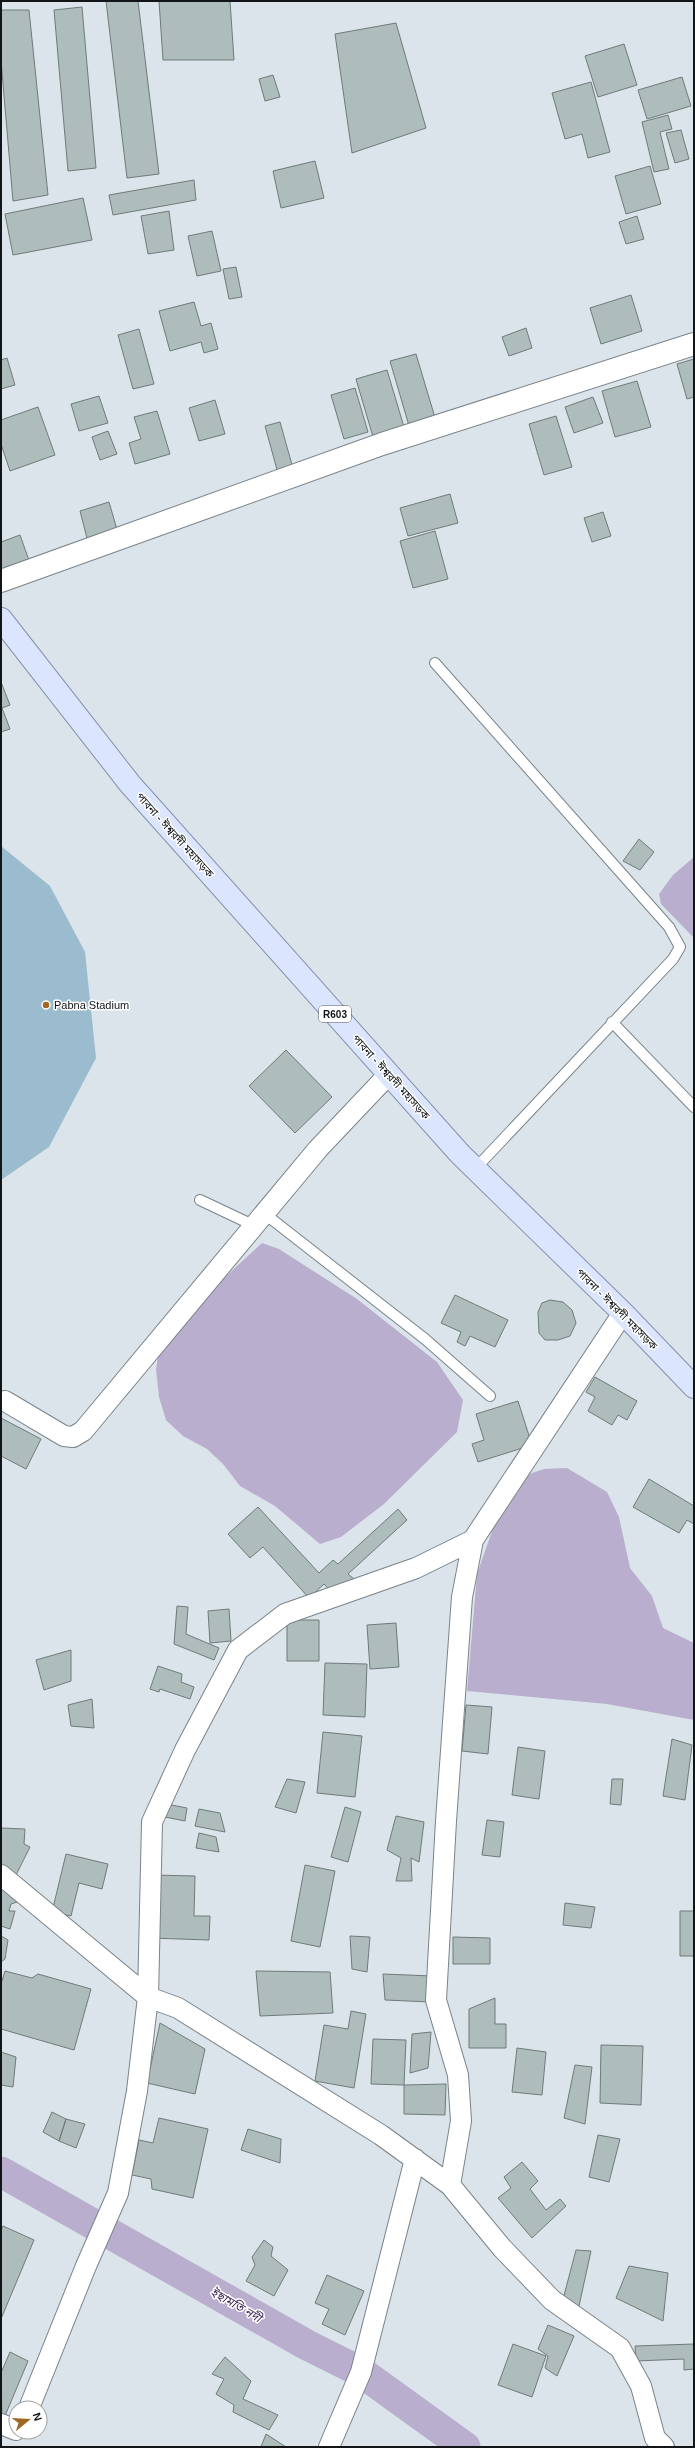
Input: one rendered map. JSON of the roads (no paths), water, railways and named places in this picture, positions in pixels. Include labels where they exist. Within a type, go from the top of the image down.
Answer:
[{"type":"main road","name":"পাবনা - ঈশ্বরদী মহাসড়ক","points":[[1,619],[130,784],[389,1074],[475,1168],[623,1313],[694,1387]]},
{"type":"street","points":[[1,581],[382,444],[694,344]]},
{"type":"street","points":[[5,1401],[64,1436],[72,1437],[82,1431],[318,1149],[389,1074]]},
{"type":"street","points":[[450,2185],[461,2121],[458,2075],[436,2000],[446,1821],[462,1597],[473,1540],[623,1313]]},
{"type":"street","points":[[32,2400],[86,2266],[118,2193],[137,2091],[148,1997],[152,1822],[185,1750],[238,1650],[284,1614],[416,1568],[473,1540]]},
{"type":"street","points":[[1,1875],[148,1997],[178,2008],[381,2135],[450,2185],[502,2248],[552,2300],[620,2348],[641,2386],[655,2438],[664,2447]]},
{"type":"street","points":[[329,2447],[361,2372],[415,2159]]},
{"type":"lane","points":[[435,663],[669,927],[680,947],[673,959],[475,1168]]},
{"type":"lane","points":[[612,1022],[694,1107]]},
{"type":"lane","points":[[200,1200],[260,1220],[425,1339],[490,1396]]},
{"type":"waterway","name":"ইছামতি নদী","points":[[1,2172],[307,2345],[361,2372],[465,2447]]},
{"type":"place","name":"Pabna Stadium","points":[[46,1005]]}]
